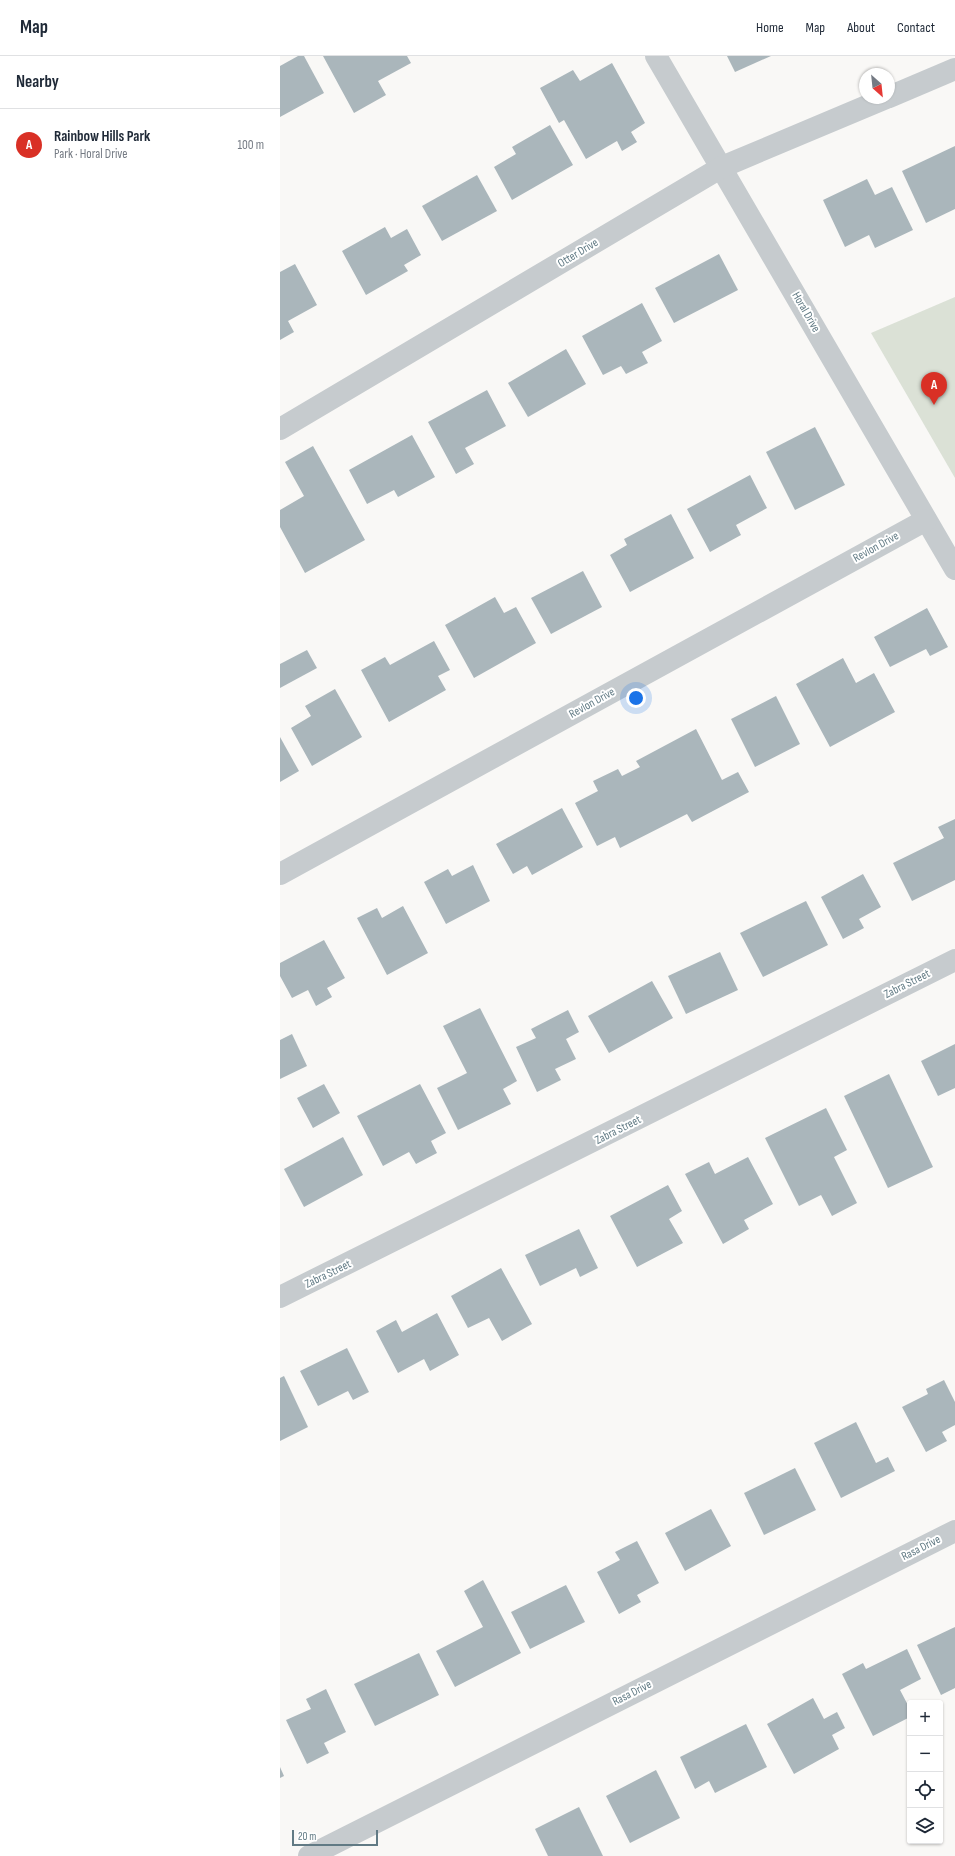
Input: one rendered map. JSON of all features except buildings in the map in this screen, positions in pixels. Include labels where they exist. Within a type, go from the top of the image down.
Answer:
[{"type":"street","name":"Horal Drive","points":[[656,56],[955,569]]},
{"type":"street","points":[[895,94],[955,69]]},
{"type":"street","name":"Otter Drive","points":[[280,429],[722,168],[872,104]]},
{"type":"street","name":"Revlon Drive","points":[[280,874],[926,520]]},
{"type":"street","name":"Zabra Street","points":[[280,1297],[955,960]]},
{"type":"street","name":"Rasa Drive","points":[[308,1856],[955,1531]]},
{"type":"shaded area","points":[[955,297],[955,478],[871,333]]},
{"type":"place","name":"Rainbow Hills Park","points":[[934,405]]}]
